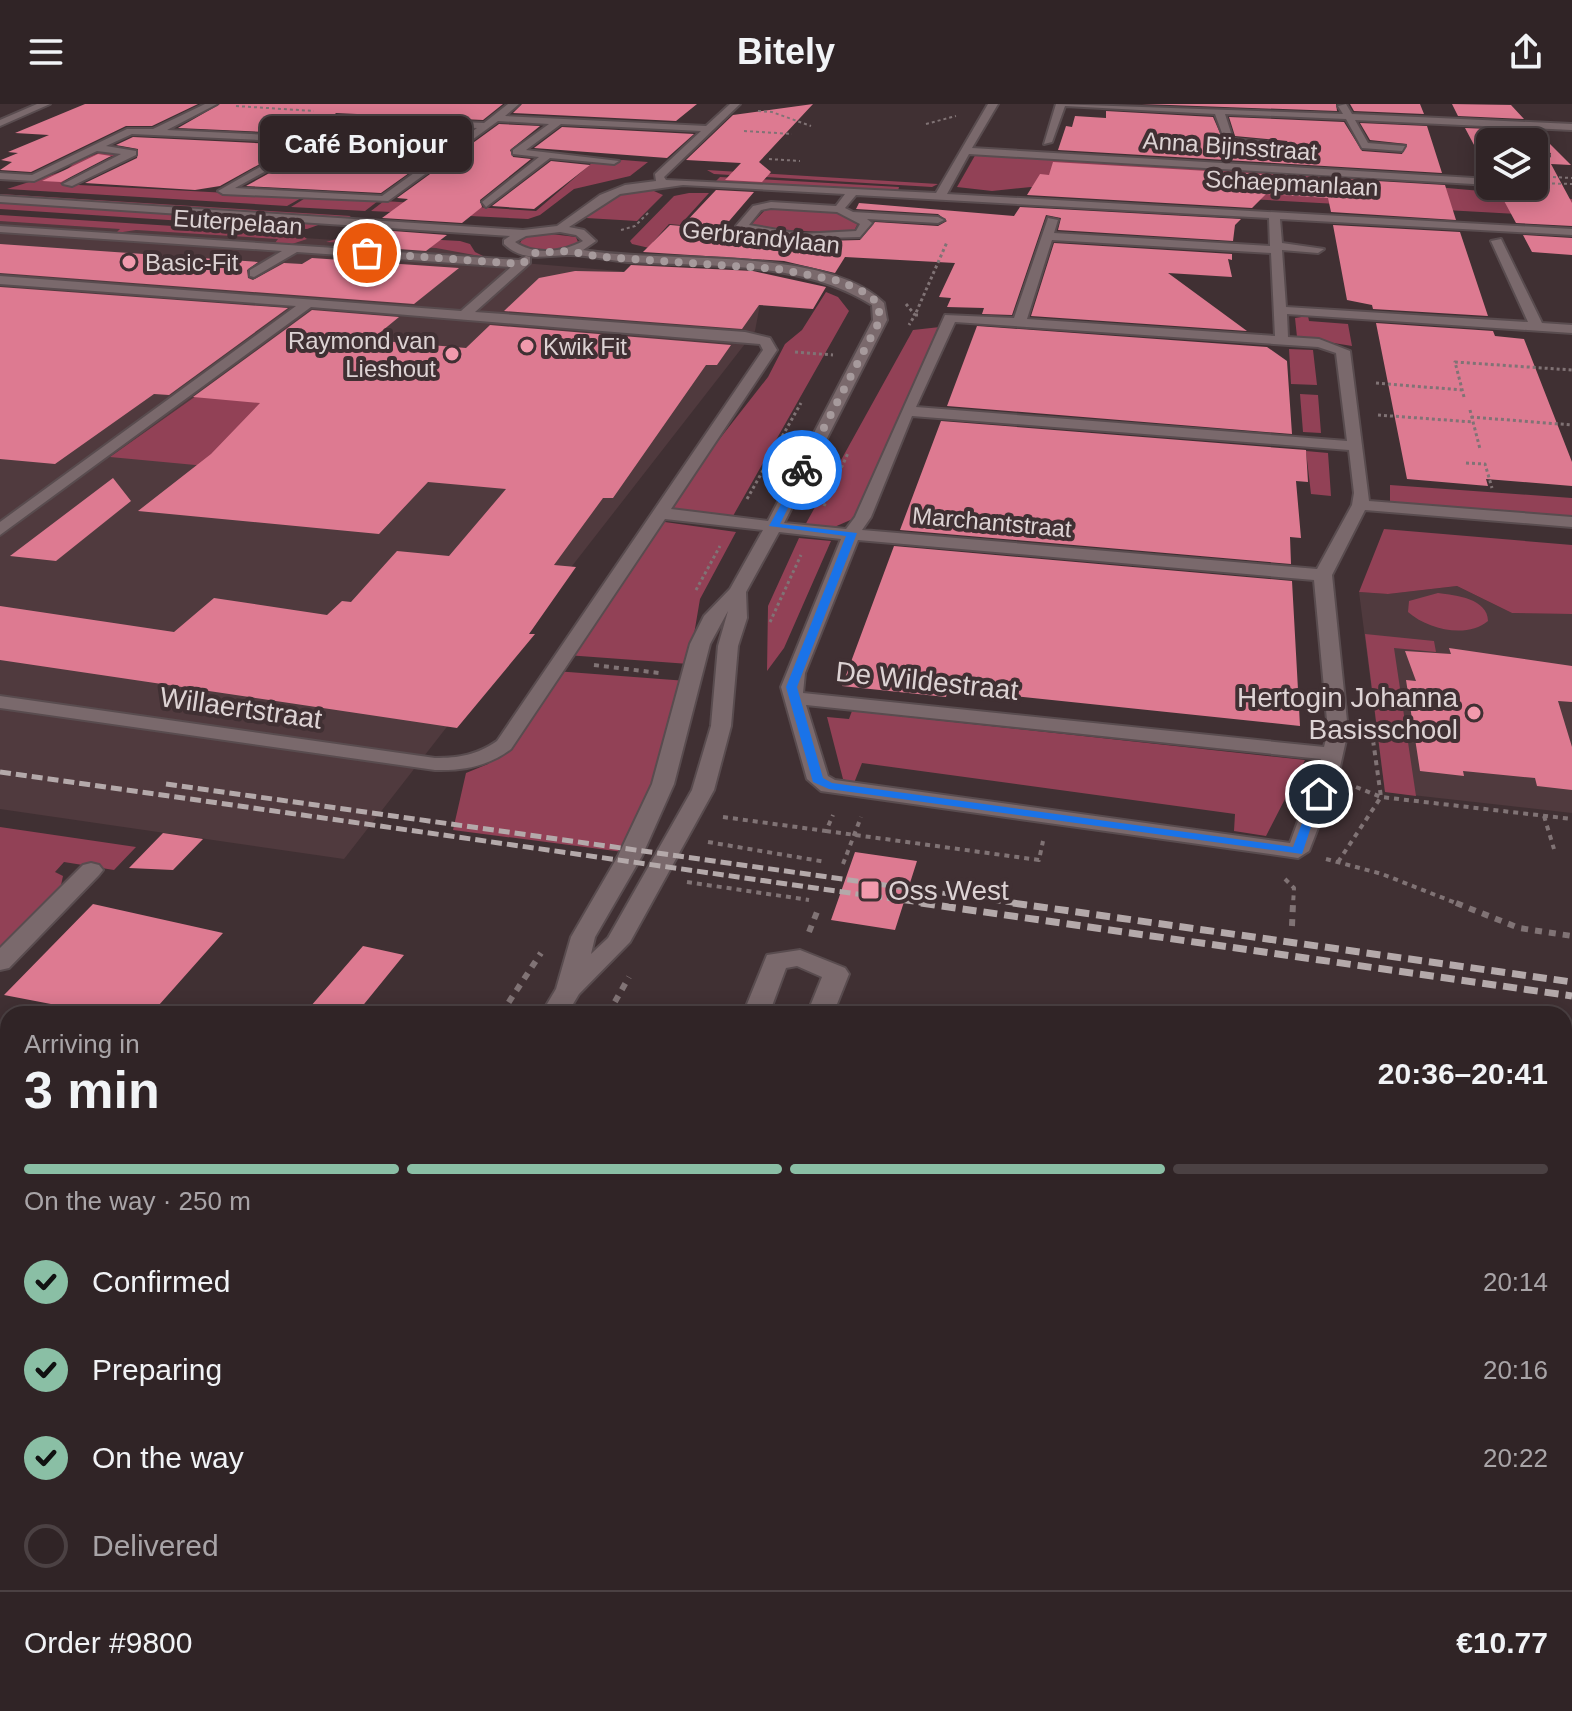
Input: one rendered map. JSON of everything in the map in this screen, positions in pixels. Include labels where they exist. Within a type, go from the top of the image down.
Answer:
[{"type":"street","points":[[0,123],[45,104]]},
{"type":"street","points":[[156,132],[212,104]]},
{"type":"street","points":[[361,104],[223,191],[384,199],[445,158],[514,104]]},
{"type":"street","points":[[662,184],[659,176],[735,104]]},
{"type":"street","points":[[940,196],[993,104]]},
{"type":"street","points":[[1047,142],[1061,104]]},
{"type":"street","points":[[1067,104],[1188,107],[1572,127]]},
{"type":"street","points":[[1343,104],[1346,116],[1365,146],[1402,148]]},
{"type":"street","points":[[0,176],[34,178],[186,105]]},
{"type":"street","points":[[174,110],[197,111]]},
{"type":"street","points":[[1219,110],[1229,142],[1284,146]]},
{"type":"street","points":[[0,111],[27,112]]},
{"type":"street","points":[[152,121],[176,122]]},
{"type":"street","points":[[559,121],[517,152],[614,161]]},
{"type":"street","points":[[130,131],[264,137],[322,127],[559,121],[709,129]]},
{"type":"street","points":[[1484,123],[1488,128]]},
{"type":"street","points":[[245,148],[264,137]]},
{"type":"street","points":[[68,184],[132,153],[98,148]]},
{"type":"street","name":"Anna Bijnsstraat","points":[[968,151],[1476,181]]},
{"type":"street","points":[[486,204],[546,156]]},
{"type":"street","points":[[669,168],[683,182]]},
{"type":"street","name":"Schaepmanlaan","points":[[560,229],[595,199],[611,192],[683,182],[1274,215],[1541,225],[1572,221]]},
{"type":"street","points":[[839,209],[853,191]]},
{"type":"street","name":"Schaepmanlaan","points":[[1050,202],[1054,192],[1541,225],[1572,232]]},
{"type":"street","name":"Euterpelaan","points":[[0,199],[523,233]]},
{"type":"street","points":[[771,205],[839,209],[866,223],[860,234],[842,237],[757,232],[742,226],[757,208],[771,205]]},
{"type":"street","name":"Euterpelaan","points":[[0,212],[324,235],[508,242]]},
{"type":"street","points":[[851,215],[938,220]]},
{"type":"street","points":[[1274,215],[1282,341]]},
{"type":"street","points":[[1019,323],[1049,236],[1052,218]]},
{"type":"street","name":"Euterpelaan","points":[[324,235],[345,221]]},
{"type":"street","name":"Euterpelaan","points":[[0,229],[522,264]]},
{"type":"street","points":[[560,229],[586,235],[590,238],[587,245],[567,251],[535,253],[515,249],[508,242],[523,233],[560,229]]},
{"type":"street","points":[[254,273],[324,235]]},
{"type":"street","points":[[1049,236],[1318,249]]},
{"type":"street","points":[[1497,241],[1537,327]]},
{"type":"street","name":"Gerbrandylaan","points":[[587,245],[659,262]]},
{"type":"street","name":"Gerbrandylaan","points":[[567,251],[810,274],[840,281],[866,293],[878,303],[880,320],[737,592],[713,616],[692,675],[663,784],[630,856],[583,937],[569,989]]},
{"type":"street","points":[[465,314],[535,253]]},
{"type":"street","points":[[0,280],[745,336],[765,341],[770,350],[658,513],[563,661]]},
{"type":"street","points":[[0,530],[310,302]]},
{"type":"street","points":[[1279,310],[1567,329],[1572,348]]},
{"type":"street","points":[[796,698],[791,687],[795,673],[852,533],[863,517],[950,318],[1319,343],[1343,351],[1362,493],[1360,505],[1323,575],[1338,731],[1327,776],[1298,851]]},
{"type":"street","points":[[907,411],[1355,446]]},
{"type":"street","points":[[1360,505],[1572,522]]},
{"type":"street","name":"Marchantstraat","points":[[658,513],[813,531],[1323,575]]},
{"type":"street","name":"Gerbrandylaan","points":[[569,989],[618,942],[703,790],[721,726],[728,646],[738,618],[737,592]]},
{"type":"street","name":"Willaertstraat","points":[[0,702],[435,764],[475,761],[504,745],[563,661]]},
{"type":"street","name":"De Wildestraat","points":[[1298,851],[844,788],[818,779],[796,698],[1333,754]]},
{"type":"street","points":[[0,962],[91,870]]},
{"type":"street","points":[[759,1006],[776,961],[800,958],[836,974],[823,1006]]},
{"type":"street","points":[[559,1006],[569,989]]},
{"type":"path","points":[[212,104],[322,127]]},
{"type":"path","points":[[750,111],[772,112],[811,126]]},
{"type":"path","points":[[745,131],[792,134]]},
{"type":"path","points":[[769,159],[806,161]]},
{"type":"path","points":[[1548,183],[1572,184]]},
{"type":"path","points":[[909,326],[950,236]]},
{"type":"path","points":[[906,304],[915,315]]},
{"type":"path","points":[[1464,397],[1455,362],[1572,370]]},
{"type":"path","points":[[1347,381],[1462,390]]},
{"type":"path","points":[[1470,410],[1480,449]]},
{"type":"path","points":[[1351,413],[1572,425]]},
{"type":"path","points":[[768,627],[853,440]]},
{"type":"path","points":[[1466,463],[1485,464],[1492,488],[1481,487]]},
{"type":"path","points":[[563,661],[692,675]]},
{"type":"path","points":[[1327,776],[1381,797],[1572,819]]},
{"type":"path","points":[[826,831],[844,788]]},
{"type":"path","points":[[843,864],[870,791]]},
{"type":"path","points":[[1338,862],[1381,797]]},
{"type":"path","points":[[719,817],[1039,860],[1048,815]]},
{"type":"path","points":[[1544,816],[1554,849]]},
{"type":"path","points":[[707,842],[826,862]]},
{"type":"path","points":[[1292,926],[1294,888],[1283,878],[1298,851],[1382,874],[1519,928],[1572,936]]},
{"type":"path","points":[[686,881],[809,900]]},
{"type":"shaded area","points":[[104,151],[124,153],[93,161],[60,184],[303,197],[287,206],[7,189],[67,170],[75,162]]},
{"type":"shaded area","points":[[977,152],[1232,169],[1476,191],[1476,200],[1572,199],[1572,217],[1031,187],[992,191],[957,187]]},
{"type":"shaded area","points":[[593,162],[648,162],[630,176],[574,189],[540,215],[528,219],[371,211],[384,201],[536,211]]},
{"type":"shaded area","points":[[707,170],[938,184],[932,187],[714,174]]},
{"type":"shaded area","points":[[720,177],[899,187],[898,191],[716,181]]},
{"type":"shaded area","points":[[647,188],[663,195],[637,221],[586,218],[605,201]]},
{"type":"shaded area","points":[[709,193],[680,225],[669,224],[653,242],[658,250],[632,244],[630,241],[674,196]]},
{"type":"shaded area","points":[[0,194],[351,216],[346,219],[0,197]]},
{"type":"shaded area","points":[[307,197],[378,201],[365,211],[291,207]]},
{"type":"shaded area","points":[[0,202],[321,224],[307,229],[0,209]]},
{"type":"shaded area","points":[[765,210],[834,211],[858,223],[853,233],[758,229],[751,225]]},
{"type":"shaded area","points":[[0,215],[300,234],[307,239],[292,244],[275,243],[278,239],[136,230],[116,233],[120,229],[0,221]]},
{"type":"shaded area","points":[[0,218],[458,248],[499,261],[764,283],[755,331],[344,859],[0,809]]},
{"type":"shaded area","points":[[543,233],[576,237],[578,242],[549,250],[533,249],[520,243],[523,238]]},
{"type":"shaded area","points":[[350,235],[460,241],[470,244],[475,252],[485,257],[436,248],[326,242]]},
{"type":"shaded area","points":[[826,292],[838,297],[849,311],[733,516],[670,509],[668,505],[768,377],[785,344],[802,330]]},
{"type":"shaded area","points":[[1308,316],[1309,321],[1348,324],[1352,346],[1297,337],[1295,318]]},
{"type":"shaded area","points":[[940,327],[855,518],[832,528],[804,527],[913,330]]},
{"type":"shaded area","points":[[1289,349],[1313,350],[1317,385],[1291,384]]},
{"type":"shaded area","points":[[203,391],[324,403],[206,466],[110,457]]},
{"type":"shaded area","points":[[1300,394],[1318,395],[1321,433],[1303,432]]},
{"type":"shaded area","points":[[1306,451],[1328,453],[1331,496],[1311,494]]},
{"type":"shaded area","points":[[1390,485],[1572,498],[1572,517],[1390,502]]},
{"type":"shaded area","points":[[665,522],[736,532],[700,599],[689,664],[566,655],[650,529]]},
{"type":"shaded area","points":[[1384,529],[1572,545],[1572,614],[1512,613],[1457,586],[1388,594],[1359,592]]},
{"type":"shaded area","points":[[799,538],[831,541],[784,648],[767,671],[768,606]]},
{"type":"shaded area","name":"Hertogin Johanna Basisschool","points":[[1457,586],[1512,613],[1572,614],[1572,813],[1385,792],[1359,592],[1388,594]]},
{"type":"shaded area","points":[[1438,593],[1477,603],[1487,614],[1488,621],[1469,630],[1447,630],[1426,623],[1408,612],[1409,601]]},
{"type":"shaded area","points":[[1365,634],[1434,641],[1436,652],[1394,648],[1416,796],[1385,792]]},
{"type":"shaded area","points":[[555,671],[687,681],[670,781],[623,852],[453,830],[466,773],[488,764],[503,748]]},
{"type":"shaded area","points":[[852,711],[1305,760],[1266,836],[1234,831],[1235,814],[862,763],[854,783],[843,779],[827,717],[849,719]]},
{"type":"shaded area","points":[[0,827],[136,847],[114,870],[64,862],[55,872],[63,876],[61,885],[0,946]]},
{"type":"building","points":[[85,104],[198,104],[152,126],[126,126],[31,172],[0,170],[12,162],[1,160],[18,153],[8,152],[49,135],[15,133]]},
{"type":"building","points":[[220,104],[503,104],[483,120],[336,113],[330,119],[332,124],[313,134],[178,128]]},
{"type":"building","points":[[522,104],[697,104],[676,121],[513,113]]},
{"type":"building","points":[[813,104],[759,162],[771,172],[762,182],[725,180],[741,163],[686,160],[733,115]]},
{"type":"building","points":[[1142,104],[1336,104],[1337,111]]},
{"type":"building","points":[[1350,104],[1420,104],[1424,114],[1354,111]]},
{"type":"building","points":[[1452,104],[1511,105],[1524,119],[1458,116]]},
{"type":"building","points":[[1106,111],[1213,117],[1226,147],[1284,152],[1290,146],[1287,141],[1235,136],[1229,117],[1344,122],[1362,151],[1402,154],[1407,144],[1370,140],[1360,123],[1427,126],[1442,173],[1058,150],[1066,126],[1072,127],[1075,116],[1106,118]]},
{"type":"building","points":[[499,124],[540,126],[510,150],[513,157],[531,159],[480,200],[482,207],[462,223],[382,218],[408,199],[397,198]]},
{"type":"building","points":[[355,126],[468,131],[381,193],[246,186]]},
{"type":"building","points":[[562,127],[694,134],[667,158],[534,148]]},
{"type":"building","points":[[1465,128],[1476,128],[1476,149]]},
{"type":"building","points":[[133,137],[294,145],[220,186],[195,190],[85,183],[137,158],[138,149],[116,145]]},
{"type":"building","points":[[1548,142],[1571,165],[1551,164],[1572,203],[1572,226],[1516,223],[1504,200],[1548,200],[1548,159],[1551,153],[1548,152]]},
{"type":"building","points":[[98,154],[111,156],[61,182],[42,181]]},
{"type":"building","points":[[551,161],[590,165],[534,209],[492,206]]},
{"type":"building","points":[[1053,162],[1445,185],[1456,220],[1331,212],[1328,198],[1266,194],[1252,208],[1027,195],[1040,174],[1049,175]]},
{"type":"building","points":[[716,190],[754,192],[718,234],[785,242],[860,240],[875,222],[938,226],[947,221],[938,214],[856,209],[859,203],[1014,216],[1020,207],[1241,219],[1235,225],[1233,241],[1058,230],[1061,218],[1046,215],[1012,315],[982,314],[984,308],[947,307],[951,298],[939,297],[955,263],[845,257],[835,273],[784,261],[643,252],[670,225],[682,226]]},
{"type":"building","points":[[1333,225],[1460,232],[1488,316],[1373,309],[1372,305],[1347,300]]},
{"type":"building","points":[[366,229],[447,235],[426,251],[343,245]]},
{"type":"building","points":[[1523,235],[1572,238],[1572,255],[1532,252]]},
{"type":"building","points":[[1054,243],[1232,254],[1232,260],[1228,259],[1232,277],[1168,273],[1247,331],[1031,316]]},
{"type":"building","points":[[0,244],[258,262],[247,270],[248,278],[253,280],[284,263],[302,264],[312,258],[459,268],[414,304],[0,273]]},
{"type":"building","points":[[631,265],[753,271],[826,287],[813,309],[759,305],[742,329],[504,311],[539,278],[575,271],[624,272]]},
{"type":"building","points":[[0,287],[288,308],[169,395],[154,394],[55,464],[0,459]]},
{"type":"building","points":[[312,310],[399,317],[371,340],[466,348],[490,325],[731,345],[717,365],[706,365],[613,498],[603,498],[554,565],[576,567],[529,634],[535,634],[457,728],[0,660],[0,606],[174,632],[214,598],[327,615],[342,601],[351,602],[397,551],[449,556],[506,489],[428,482],[379,534],[138,511],[211,454],[260,403],[193,397]]},
{"type":"building","points":[[1376,323],[1493,331],[1495,336],[1524,339],[1572,462],[1572,486],[1486,479],[1488,486],[1407,479]]},
{"type":"building","points":[[977,326],[1267,347],[1287,361],[1292,434],[947,406]]},
{"type":"building","points":[[941,421],[1306,450],[1308,482],[1296,481],[1301,538],[1290,537],[1291,564],[900,530]]},
{"type":"building","points":[[113,478],[131,501],[56,561],[10,556]]},
{"type":"building","points":[[894,546],[1292,581],[1300,726],[948,689],[946,697],[842,686]]},
{"type":"building","points":[[1449,648],[1572,666],[1572,702],[1558,701],[1572,747],[1572,790],[1537,786],[1535,778],[1463,771],[1464,776],[1420,771],[1406,680],[1416,681],[1405,651],[1451,654]]},
{"type":"building","points":[[163,833],[203,839],[173,870],[129,868]]},
{"type":"building","points":[[855,852],[917,861],[895,930],[831,920]]},
{"type":"building","points":[[93,904],[223,933],[158,1006],[61,1006],[4,995]]},
{"type":"building","points":[[363,946],[404,955],[363,1006],[311,1006]]},
{"type":"railway","points":[[0,772],[935,905]]},
{"type":"railway","points":[[166,784],[1027,905]]},
{"type":"railway","points":[[921,903],[935,905]]},
{"type":"railway","points":[[1013,903],[1572,982]]},
{"type":"railway","points":[[935,905],[1572,996]]},
{"type":"way so far","points":[[367,253],[522,264],[535,253],[567,251],[659,262],[778,269],[840,281],[866,293],[878,303],[880,320],[802,470]]},
{"type":"place","name":"Café Bonjour","points":[[367,253]]},
{"type":"place","name":"Basic-Fit","points":[[129,262]]},
{"type":"place","name":"Kwik Fit","points":[[527,346]]},
{"type":"place","name":"Raymond van Lieshout","points":[[452,354]]},
{"type":"place","name":"Hertogin Johanna Basisschool","points":[[1474,713]]},
{"type":"place","name":"Oss West","points":[[870,890]]},
{"type":"route","points":[[802,470],[774,526],[852,533],[791,687],[818,779],[829,786],[1298,851],[1319,794]]}]
